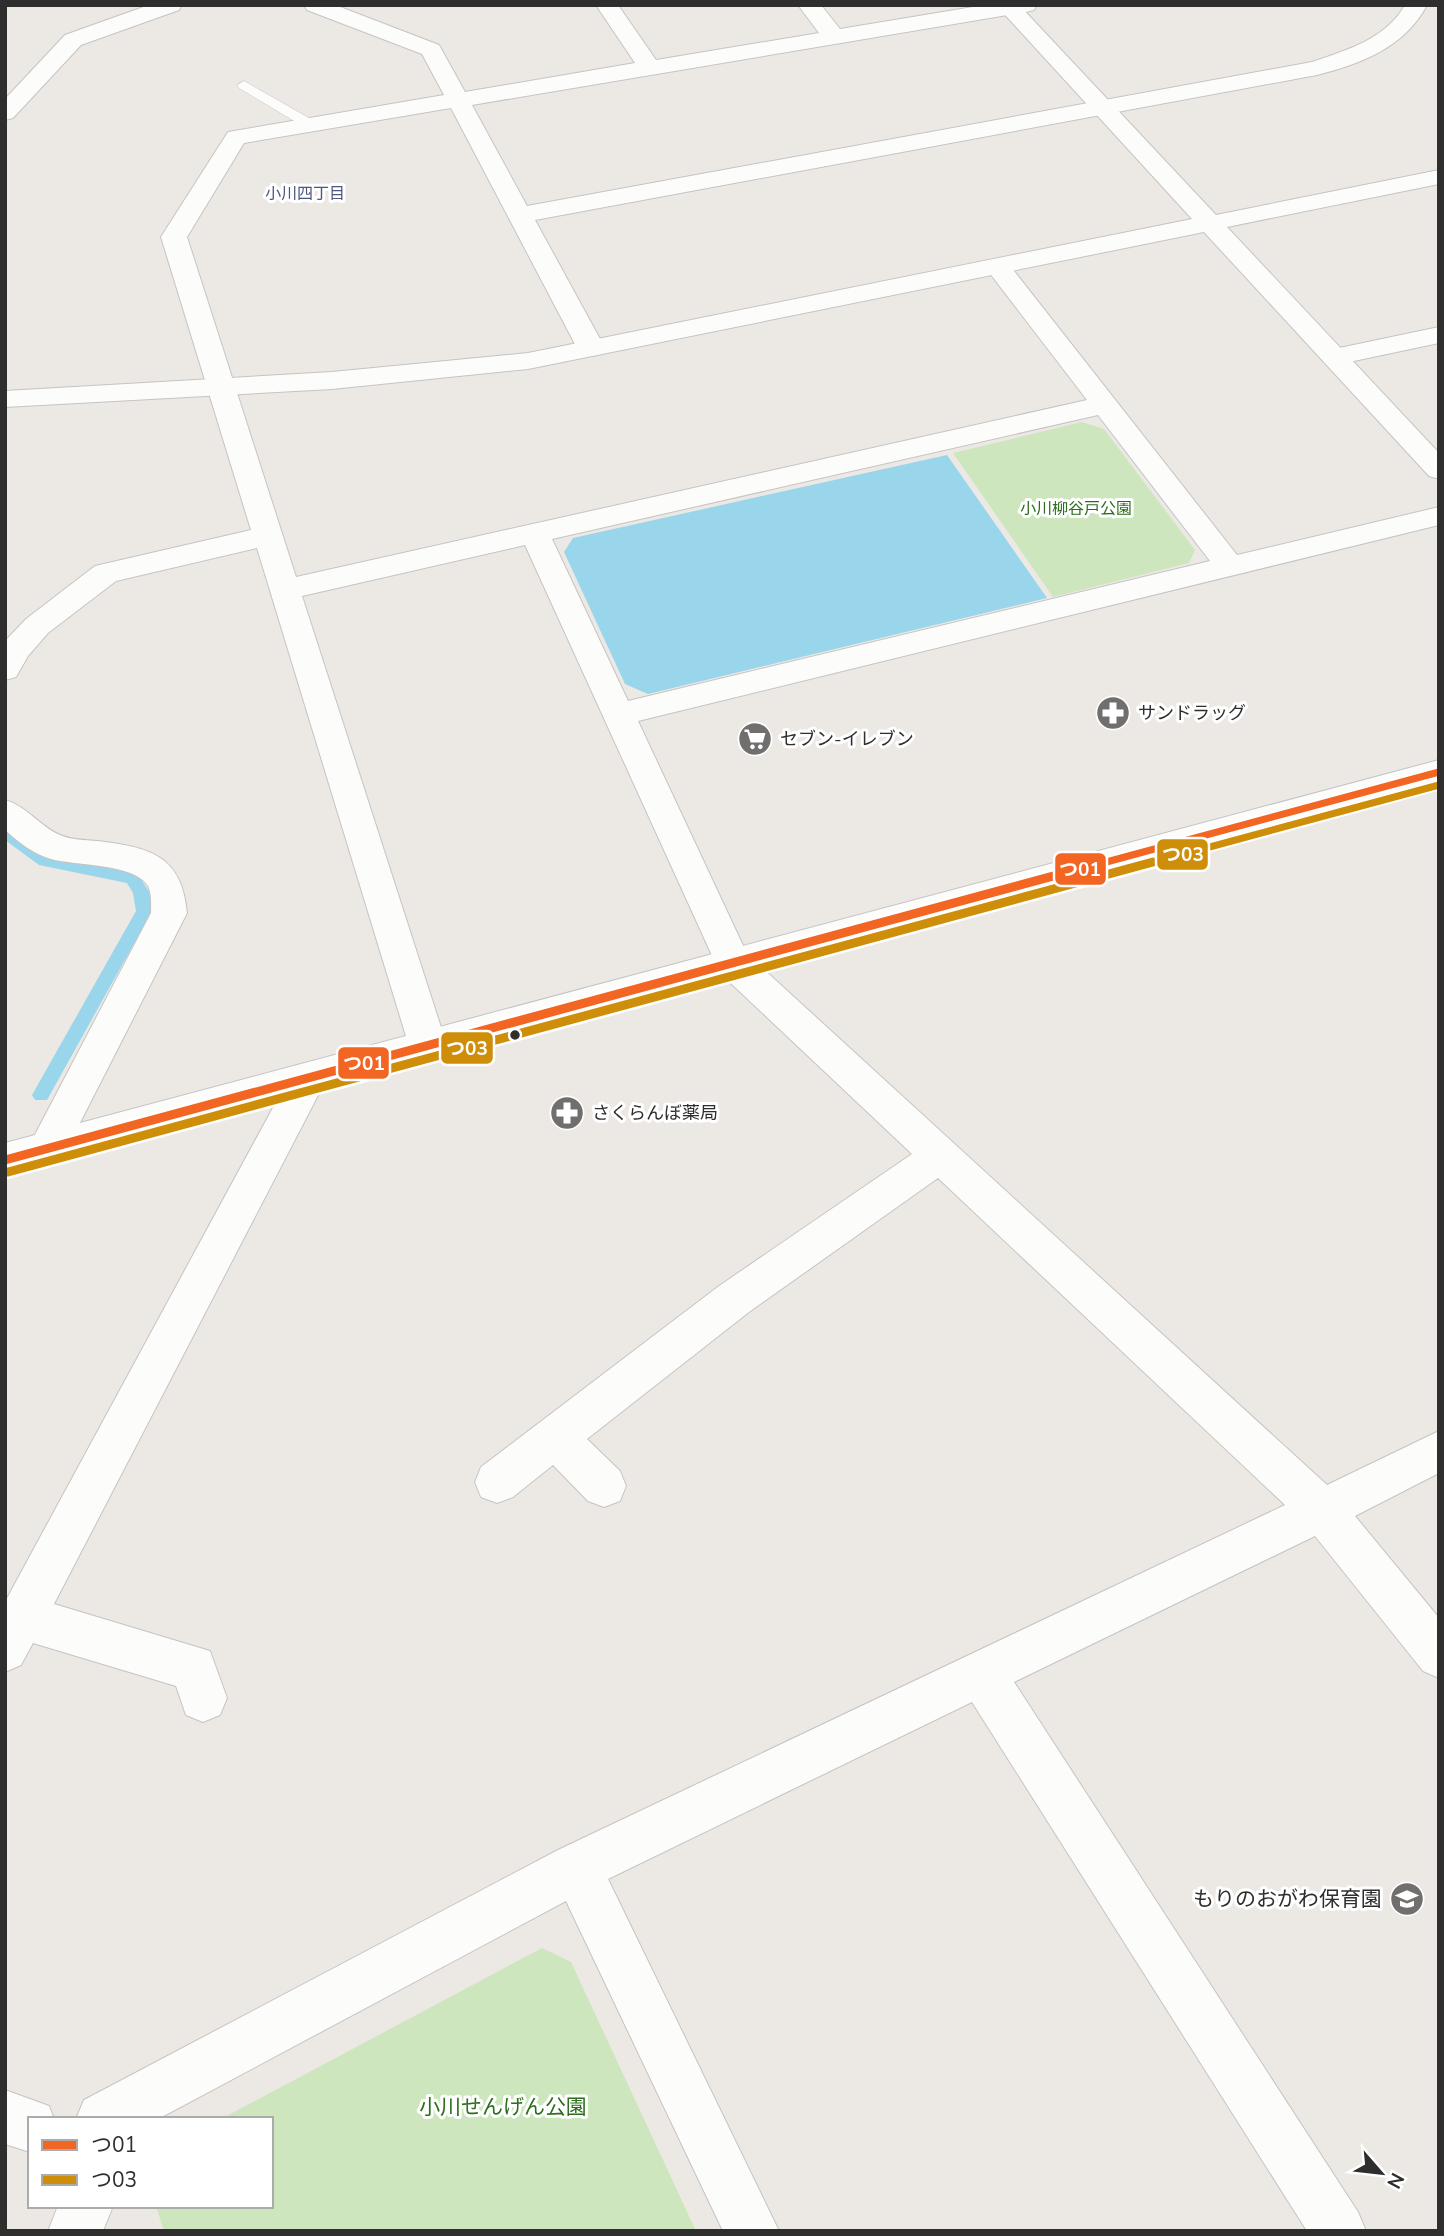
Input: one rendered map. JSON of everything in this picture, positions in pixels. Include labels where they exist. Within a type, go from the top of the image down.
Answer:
[{"type":"street","points":[[5,113],[73,40],[171,5]]},
{"type":"street","points":[[315,5],[431,50],[591,348]]},
{"type":"street","points":[[607,5],[649,67]]},
{"type":"street","points":[[809,5],[834,37]]},
{"type":"street","points":[[520,215],[1328,64],[1377,45],[1397,30],[1416,5]]},
{"type":"street","points":[[428,1046],[174,237],[236,137],[1014,6],[1102,107],[1439,470]]},
{"type":"street","points":[[5,399],[428,374],[528,361],[1439,177]]},
{"type":"street","points":[[998,267],[1230,566]]},
{"type":"street","points":[[1335,357],[1439,335]]},
{"type":"street","points":[[285,590],[1103,405]]},
{"type":"street","points":[[617,715],[1439,516]]},
{"type":"street","points":[[535,534],[733,963],[1322,1510],[1439,1655]]},
{"type":"street","points":[[5,669],[15,650],[37,626],[106,573],[266,536]]},
{"type":"street","points":[[5,632],[37,626]]},
{"type":"street","points":[[5,1160],[1439,772]]},
{"type":"street","points":[[5,812],[52,846],[148,863],[165,878],[170,895],[169,913],[47,1148]]},
{"type":"street","points":[[203,1698],[193,1668],[14,1633],[308,1078]]},
{"type":"street","points":[[497,1482],[734,1299],[941,1156]]},
{"type":"street","points":[[555,1437],[604,1486]]},
{"type":"street","points":[[107,2117],[576,1868],[1322,1510],[1439,1451]]},
{"type":"street","points":[[981,1673],[1339,2231]]},
{"type":"street","points":[[576,1868],[752,2231]]},
{"type":"street","points":[[5,2116],[28,2124]]},
{"type":"street","points":[[75,2231],[85,2208]]},
{"type":"street","points":[[100,2208],[107,2231]]},
{"type":"lane","points":[[244,85],[311,125]]},
{"type":"green space","name":"小川柳谷戸公園","points":[[1082,422],[1104,429],[1195,550],[1189,563],[1053,597],[953,453]]},
{"type":"green space","name":"小川せんげん公園","points":[[542,1948],[571,1962],[696,2231],[164,2231],[157,2208],[273,2208],[273,2117],[225,2117]]},
{"type":"water","points":[[947,455],[1047,598],[648,694],[625,684],[564,552],[573,538]]},
{"type":"waterway","points":[[5,832],[45,861],[132,878],[141,892],[144,911],[41,1095]]},
{"type":"transit line","name":"つ01","points":[[5,1160],[1439,772]]},
{"type":"transit line","name":"つ03","points":[[8,1172],[1439,785]]},
{"type":"place","name":"サンドラッグ","points":[[1113,713]]},
{"type":"place","name":"セブン-イレブン","points":[[755,739]]},
{"type":"place","name":"さくらんぼ薬局","points":[[567,1113]]},
{"type":"place","name":"もりのおがわ保育園","points":[[1407,1899]]},
{"type":"district","name":"小川四丁目","points":[[305,193]]}]
